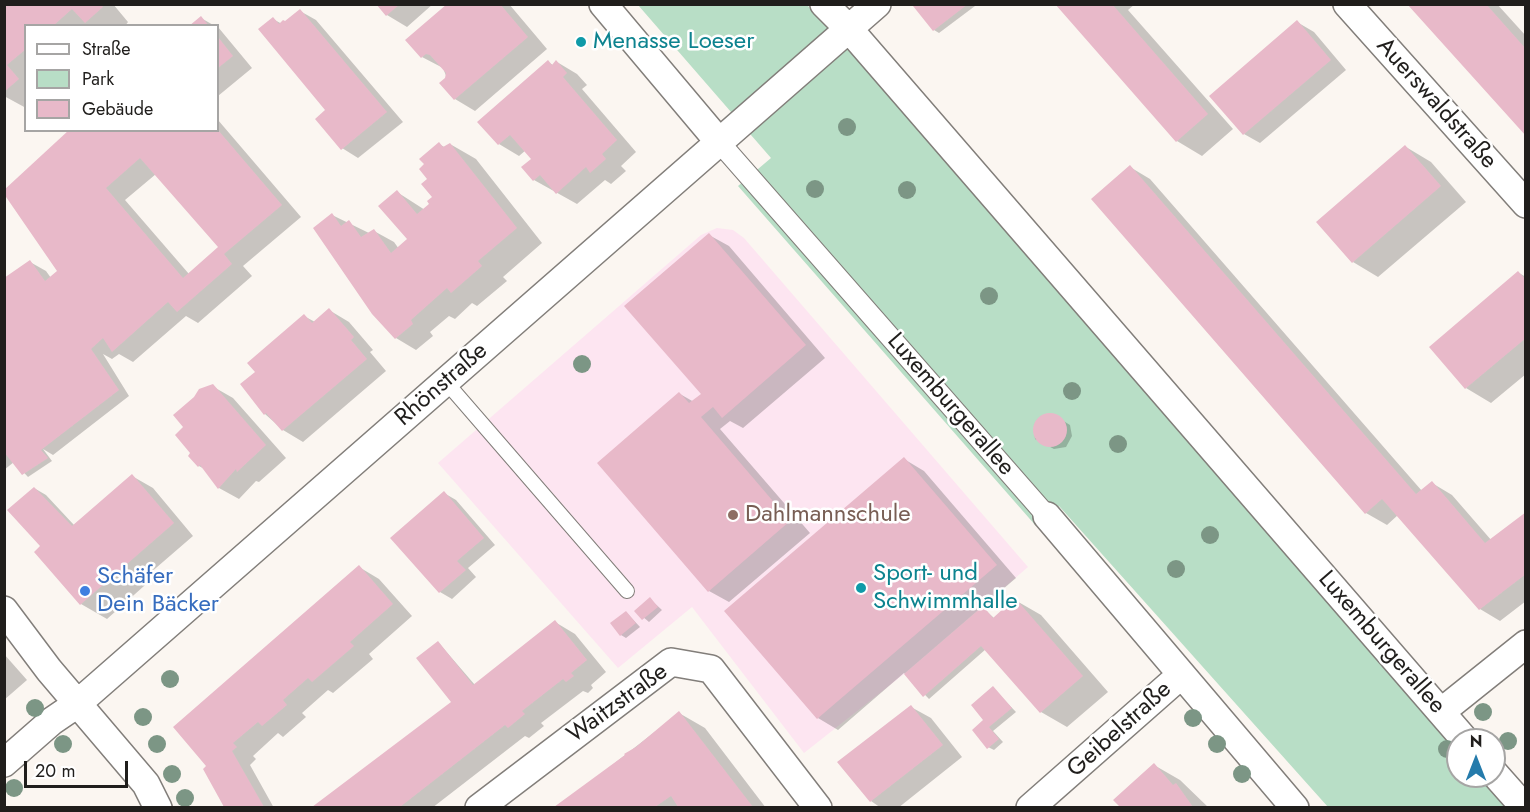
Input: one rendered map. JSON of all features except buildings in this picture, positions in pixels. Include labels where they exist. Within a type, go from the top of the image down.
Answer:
[{"type":"street","name":"Luxemburgerallee","points":[[603,4],[720,143],[1047,516],[1295,807]]},
{"type":"street","name":"Luxemburgerallee","points":[[824,4],[849,29],[1455,728]]},
{"type":"street","name":"Rhönstraße","points":[[4,763],[52,721],[77,704],[877,4]]},
{"type":"street","name":"Auerswaldstraße","points":[[1347,4],[1526,204]]},
{"type":"street","points":[[4,610],[77,704],[146,784],[158,807]]},
{"type":"street","points":[[1441,712],[1526,644]]},
{"type":"street","name":"Waitzstraße","points":[[479,807],[671,662],[711,669],[818,807]]},
{"type":"street","name":"Geibelstraße","points":[[1030,807],[1181,675]]},
{"type":"street","points":[[1506,786],[1525,807]]},
{"type":"lane","points":[[446,382],[627,591]]},
{"type":"shaded area","name":"Dahlmannschule","points":[[717,228],[733,230],[744,238],[1028,567],[904,674],[804,753],[692,607],[618,668],[438,463],[701,235]]},
{"type":"green space","points":[[638,5],[807,5],[875,73],[1446,730],[1446,788],[1494,788],[1510,807],[1328,807],[1059,506],[1036,526],[738,186],[771,158]]},
{"type":"place","name":"Menasse Loeser","points":[[581,42]]},
{"type":"place","name":"Dahlmannschule","points":[[733,515]]},
{"type":"place","name":"Sport- und Schwimmhalle","points":[[861,588]]},
{"type":"place","name":"Schäfer Dein Bäcker","points":[[85,591]]}]
